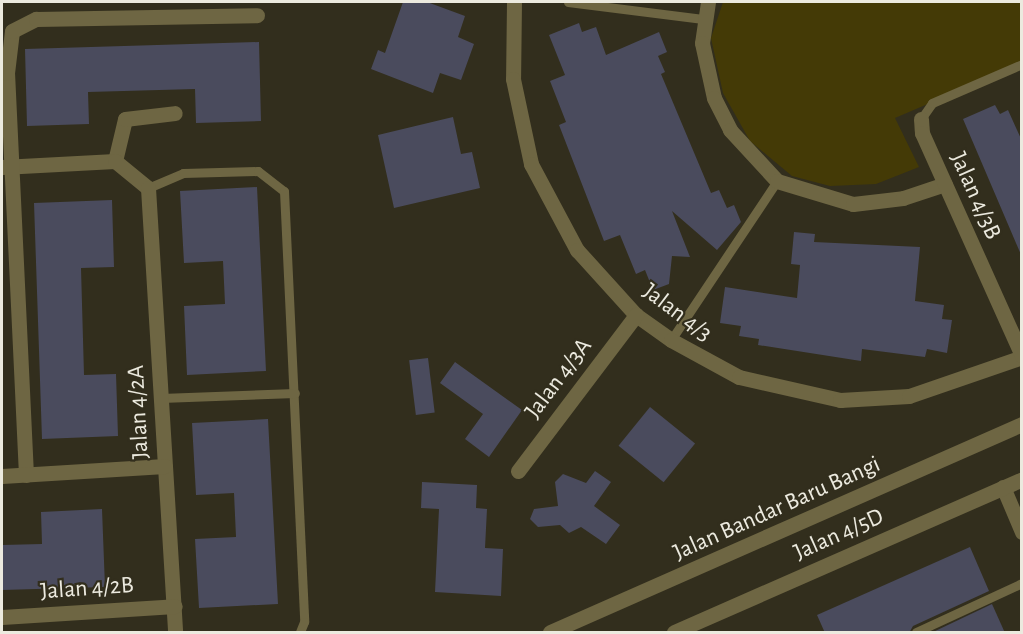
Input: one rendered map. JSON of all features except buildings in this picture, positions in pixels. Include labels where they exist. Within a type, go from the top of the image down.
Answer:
[{"type":"street","name":"Jalan 4/3","points":[[514,2],[513,79],[531,164],[577,250],[636,315],[671,340],[739,378],[840,400],[909,396],[1022,357]]},
{"type":"street","points":[[708,2],[703,19],[702,43],[714,98],[730,130],[777,182],[853,204],[903,198],[945,184]]},
{"type":"street","points":[[26,475],[7,166],[7,73],[12,31],[36,19],[257,15]]},
{"type":"street","points":[[115,161],[125,119],[175,113]]},
{"type":"street","name":"Jalan 4/3B","points":[[921,119],[922,133],[1022,357]]},
{"type":"street","points":[[7,166],[115,161],[148,188]]},
{"type":"street","name":"Jalan 4/2A","points":[[148,188],[175,633]]},
{"type":"street","name":"Jalan 4/3A","points":[[518,471],[636,315]]},
{"type":"street","name":"Jalan Bandar Baru Bangi","points":[[550,633],[1022,424]]},
{"type":"street","points":[[2,476],[165,466]]},
{"type":"street","name":"Jalan 4/5D","points":[[674,633],[1022,479]]},
{"type":"street","points":[[1003,487],[1022,532]]},
{"type":"street","name":"Jalan 4/2B","points":[[2,617],[175,606]]},
{"type":"lane","points":[[568,2],[703,19]]},
{"type":"lane","points":[[921,119],[932,103],[1022,64]]},
{"type":"lane","points":[[148,188],[183,173],[258,171],[284,191],[304,622],[300,633]]},
{"type":"lane","points":[[671,340],[777,182]]},
{"type":"lane","points":[[161,398],[295,393]]},
{"type":"lane","points":[[916,633],[1022,583]]},
{"type":"shaded area","points":[[723,2],[1021,2],[1021,64],[895,118],[919,167],[876,184],[830,186],[792,176],[750,141],[723,93],[711,38]]}]
